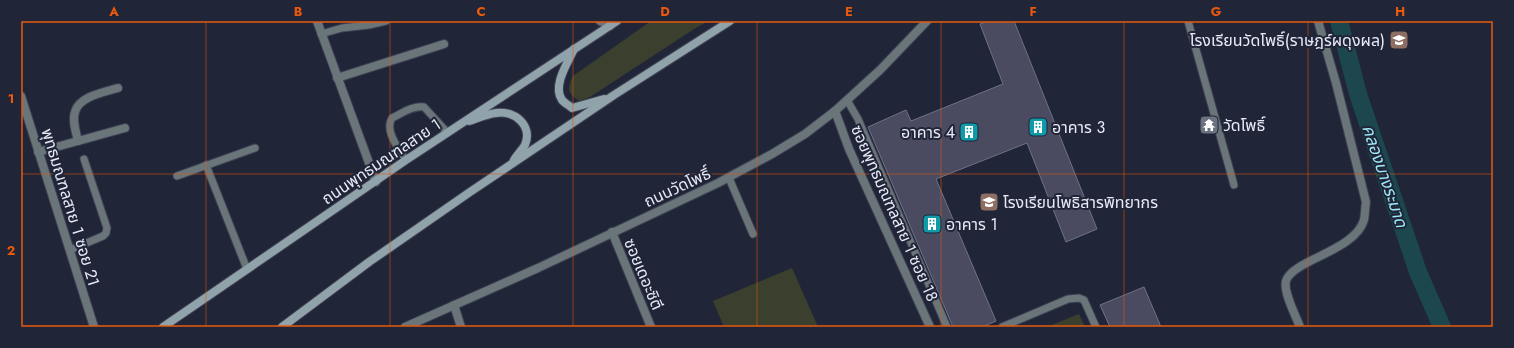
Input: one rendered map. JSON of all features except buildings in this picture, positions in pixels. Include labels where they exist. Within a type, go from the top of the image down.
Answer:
[{"type":"main road","points":[[282,327],[369,262],[511,164],[614,95],[730,21]]},
{"type":"main road","name":"ถนนพุทธมณฑลสาย 1","points":[[163,327],[447,132],[613,23]]},
{"type":"main road","points":[[575,49],[560,78],[559,89],[562,100],[572,108],[614,95]]},
{"type":"main road","points":[[461,123],[497,112],[511,114],[521,119],[527,132],[525,144],[511,164]]},
{"type":"street","points":[[317,21],[376,182]]},
{"type":"street","points":[[600,21],[613,23]]},
{"type":"street","name":"ถนนวัดโพธิ์","points":[[405,327],[729,178],[805,134],[836,110],[880,70],[927,21]]},
{"type":"street","points":[[1300,327],[1286,289],[1286,280],[1290,274],[1298,268],[1341,245],[1355,234],[1364,221],[1366,202],[1336,84],[1318,21]]},
{"type":"street","points":[[337,78],[444,44]]},
{"type":"street","points":[[78,140],[74,123],[75,111],[79,104],[98,93],[118,88]]},
{"type":"street","name":"พุทธมณฑลสาย 1 ซอย 21","points":[[21,96],[94,327]]},
{"type":"street","name":"ซอยพุทธมณฑลสาย 1 ซอย 18","points":[[836,110],[849,149],[930,327]]},
{"type":"street","points":[[38,152],[125,128]]},
{"type":"street","name":"ซอยเดอะซิตี","points":[[612,232],[651,327]]},
{"type":"street","points":[[454,305],[461,327]]},
{"type":"lane","points":[[321,34],[342,28],[369,25],[386,21]]},
{"type":"lane","points":[[1188,21],[1234,185]]},
{"type":"lane","points":[[847,100],[858,119],[947,327]]},
{"type":"lane","points":[[406,160],[391,135],[389,126],[392,118],[413,108],[419,106],[424,107],[447,132]]},
{"type":"lane","points":[[177,176],[255,148]]},
{"type":"lane","points":[[70,250],[103,236],[106,233],[107,228],[84,159]]},
{"type":"lane","points":[[206,165],[247,269]]},
{"type":"lane","points":[[729,178],[753,234]]},
{"type":"lane","points":[[1002,327],[1068,299],[1074,298],[1084,300],[1096,327]]},
{"type":"green space","points":[[651,21],[708,21],[590,97],[580,101],[570,93],[569,87],[573,76]]},
{"type":"green space","points":[[792,268],[818,327],[724,327],[713,301]]},
{"type":"green space","points":[[1079,314],[1085,327],[1047,327]]},
{"type":"waterway","name":"คลองบางระมาด","points":[[1339,21],[1358,94],[1418,272],[1442,327]]},
{"type":"place","name":"โรงเรียนวัดโพธิ์(ราษฎร์ผดุงผล)","points":[[1399,40]]},
{"type":"place","name":"วัดโพธิ์","points":[[1209,125]]},
{"type":"place","name":"อาคาร 3","points":[[1038,127]]},
{"type":"place","name":"อาคาร 4","points":[[969,132]]},
{"type":"place","name":"โรงเรียนโพธิสารพิทยากร","points":[[989,202]]},
{"type":"place","name":"อาคาร 1","points":[[932,224]]}]
